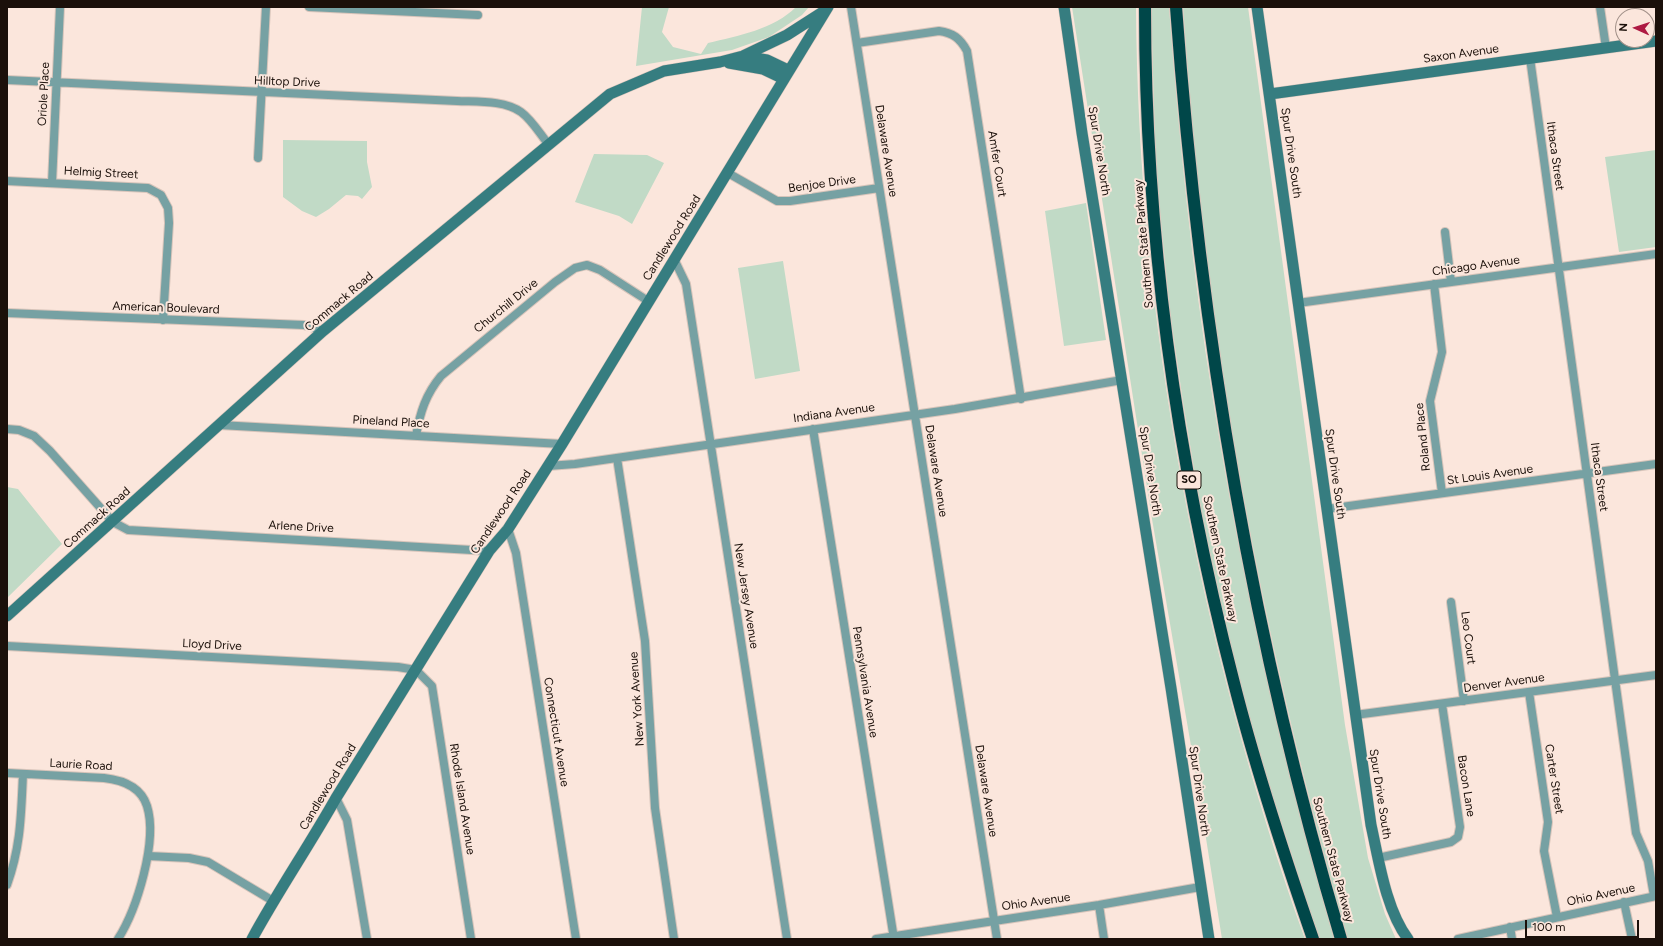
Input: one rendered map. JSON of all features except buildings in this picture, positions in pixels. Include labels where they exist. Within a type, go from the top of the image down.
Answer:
[{"type":"highway","name":"Southern State Parkway","points":[[1145,7],[1147,90],[1154,221],[1166,324],[1186,459],[1200,536],[1234,684],[1276,829],[1313,939]]},
{"type":"highway","name":"Southern State Parkway","points":[[1176,7],[1198,242],[1211,336],[1238,501],[1287,737],[1310,828],[1341,939]]},
{"type":"street","name":"Oriole Place","points":[[52,183],[60,7]]},
{"type":"street","points":[[258,158],[266,7]]},
{"type":"street","points":[[309,7],[478,15]]},
{"type":"street","name":"Delaware Avenue","points":[[850,7],[880,188],[997,939]]},
{"type":"street","name":"Spur Drive North","points":[[1064,7],[1082,133],[1171,688],[1208,939]]},
{"type":"street","name":"Spur Drive South","points":[[1257,7],[1371,825],[1378,858],[1392,907],[1402,931],[1408,939]]},
{"type":"street","points":[[1600,7],[1606,48]]},
{"type":"street","points":[[743,56],[787,35],[827,9]]},
{"type":"street","points":[[786,74],[827,9]]},
{"type":"street","name":"Amfer Court","points":[[857,43],[939,31],[952,33],[961,40],[967,51],[1021,399]]},
{"type":"street","name":"Saxon Avenue","points":[[1270,94],[1656,41]]},
{"type":"street","name":"Commack Road","points":[[8,614],[114,522],[323,331],[610,94],[664,71],[720,62],[743,56],[767,60],[786,74]]},
{"type":"street","name":"Ithaca Street","points":[[1530,58],[1636,833],[1648,861],[1655,896]]},
{"type":"street","name":"Commack Road","points":[[720,62],[740,63],[786,74]]},
{"type":"street","name":"Candlewood Road","points":[[252,939],[273,901],[489,551],[508,529],[562,444],[648,300],[728,173],[786,74]]},
{"type":"street","name":"Hilltop Drive","points":[[7,80],[457,101],[505,105],[520,112],[531,121],[549,145]]},
{"type":"street","name":"Benjoe Drive","points":[[728,173],[777,201],[790,201],[880,188]]},
{"type":"street","name":"Helmig Street","points":[[7,181],[148,188],[161,195],[168,208],[169,223],[163,320]]},
{"type":"street","points":[[1445,232],[1451,282]]},
{"type":"street","name":"Chicago Avenue","points":[[1298,303],[1656,254]]},
{"type":"street","name":"New Jersey Avenue","points":[[674,259],[686,284],[787,939]]},
{"type":"street","name":"Churchill Drive","points":[[416,436],[419,415],[424,400],[431,388],[441,376],[555,282],[575,268],[587,265],[600,270],[648,300]]},
{"type":"street","name":"Roland Place","points":[[1434,284],[1442,352],[1430,401],[1442,493]]},
{"type":"street","name":"American Boulevard","points":[[7,313],[304,325],[323,331]]},
{"type":"street","name":"Indiana Avenue","points":[[548,466],[575,464],[813,428],[1021,399],[1122,380]]},
{"type":"street","name":"Pineland Place","points":[[219,425],[562,444]]},
{"type":"street","name":"Pennsylvania Avenue","points":[[813,428],[894,938]]},
{"type":"street","points":[[7,429],[19,430],[34,436],[50,451],[114,522]]},
{"type":"street","name":"New York Avenue","points":[[617,458],[645,641],[655,808],[674,939]]},
{"type":"street","name":"St Louis Avenue","points":[[1327,509],[1656,464]]},
{"type":"street","name":"Arlene Drive","points":[[114,522],[128,530],[489,551]]},
{"type":"street","name":"Connecticut Avenue","points":[[508,529],[516,553],[576,939]]},
{"type":"street","name":"Leo Court","points":[[1452,602],[1464,701]]},
{"type":"street","name":"Lloyd Drive","points":[[7,646],[398,667],[416,670]]},
{"type":"street","name":"Rhode Island Avenue","points":[[416,670],[432,686],[471,939]]},
{"type":"street","name":"Denver Avenue","points":[[1355,715],[1656,675]]},
{"type":"street","name":"Carter Street","points":[[1529,692],[1548,822],[1544,851],[1557,917]]},
{"type":"street","name":"Bacon Lane","points":[[1378,858],[1451,842],[1458,837],[1460,827],[1442,704]]},
{"type":"street","name":"Laurie Road","points":[[7,773],[120,780],[137,790],[147,806],[150,823],[148,856],[133,911],[118,939]]},
{"type":"street","points":[[7,885],[20,839],[23,774]]},
{"type":"street","points":[[336,798],[347,820],[367,939]]},
{"type":"street","points":[[148,856],[189,858],[208,862],[273,901]]},
{"type":"street","name":"Ohio Avenue","points":[[876,939],[894,938],[1200,887]]},
{"type":"street","name":"Ohio Avenue","points":[[1458,939],[1655,896]]},
{"type":"street","points":[[1624,902],[1632,939]]},
{"type":"street","points":[[1099,905],[1104,939]]},
{"type":"street","points":[[1510,927],[1512,939]]},
{"type":"green space","points":[[642,7],[669,7],[662,32],[673,47],[701,54],[708,43],[755,31],[777,21],[796,7],[809,7],[802,15],[769,37],[732,50],[636,66]]},
{"type":"green space","points":[[1072,7],[1136,7],[1139,125],[1148,244],[1162,362],[1182,480],[1205,597],[1234,712],[1267,827],[1305,939],[1222,939],[1195,769],[1152,519]]},
{"type":"green space","points":[[1151,7],[1169,7],[1192,253],[1205,351],[1224,468],[1265,671],[1298,806],[1334,939],[1319,939],[1265,772],[1225,622],[1202,517],[1170,312],[1156,172]]},
{"type":"green space","points":[[1183,7],[1248,7],[1345,725],[1368,858],[1385,914],[1396,939],[1348,939],[1296,745],[1281,680],[1241,485],[1214,320],[1196,168]]},
{"type":"green space","points":[[283,140],[367,141],[367,162],[372,187],[362,199],[358,196],[346,195],[329,209],[316,217],[302,211],[283,197]]},
{"type":"green space","points":[[1656,150],[1656,247],[1619,252],[1605,157]]},
{"type":"green space","points":[[594,154],[647,155],[664,163],[632,224],[619,216],[575,202]]},
{"type":"green space","points":[[1086,203],[1106,340],[1064,346],[1045,211]]},
{"type":"green space","points":[[783,261],[800,371],[755,379],[738,268]]},
{"type":"green space","points":[[7,487],[18,489],[62,544],[7,598]]}]
